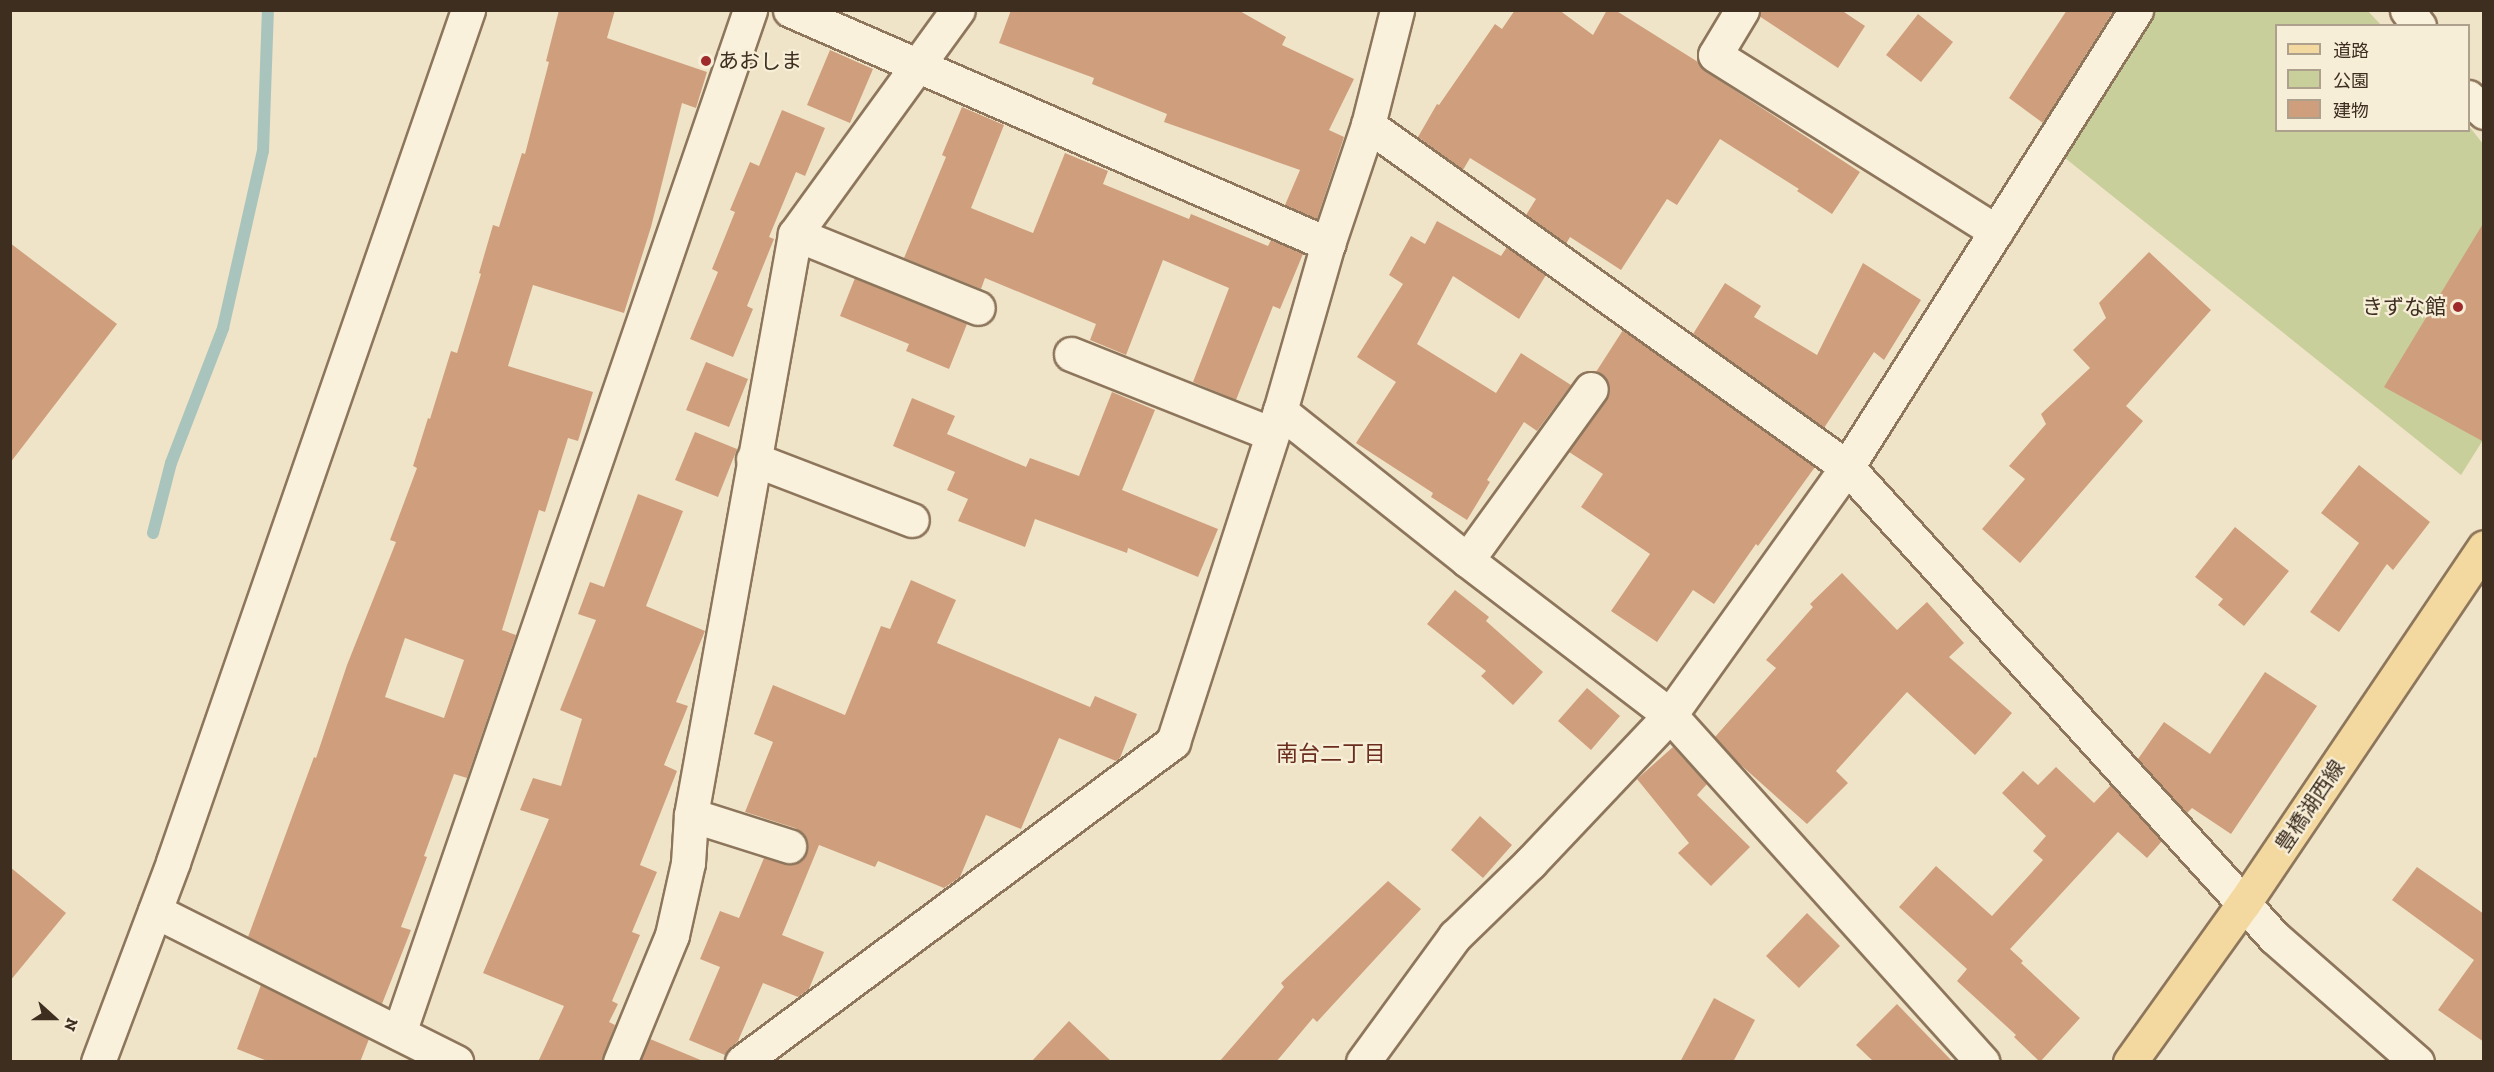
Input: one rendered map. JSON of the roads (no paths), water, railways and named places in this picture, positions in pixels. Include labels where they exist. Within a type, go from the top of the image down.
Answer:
[{"type":"main road","name":"豊橋湖西線","points":[[2130,1062],[2244,903],[2484,547]]},
{"type":"street","points":[[98,1062],[155,911],[468,10]]},
{"type":"street","points":[[399,1033],[750,10]]},
{"type":"street","points":[[790,10],[1328,244]]},
{"type":"street","points":[[620,1062],[672,935],[688,863],[691,815],[795,234],[958,10]]},
{"type":"street","points":[[742,1062],[1173,742],[1276,423],[1328,244],[1368,124],[1397,10]]},
{"type":"street","points":[[1742,10],[1715,55],[1996,231]]},
{"type":"street","points":[[1363,1062],[1455,936],[1530,863],[1670,715],[1847,467],[2136,10]]},
{"type":"street","points":[[2407,10],[2418,24]]},
{"type":"street","points":[[2421,24],[2431,10]]},
{"type":"street","points":[[2470,98],[2484,112]]},
{"type":"street","points":[[1368,124],[1847,467],[2274,937],[2417,1062]]},
{"type":"street","points":[[795,234],[978,308]]},
{"type":"street","points":[[1071,354],[1276,423],[1467,560],[1670,715],[1982,1062]]},
{"type":"street","points":[[1467,560],[1591,389]]},
{"type":"street","points":[[753,459],[912,520]]},
{"type":"street","points":[[691,815],[789,846]]},
{"type":"street","points":[[155,911],[456,1062]]},
{"type":"waterway","points":[[153,533],[171,463],[223,328],[263,151],[268,10]]},
{"type":"place","name":"あおしま","points":[[706,61]]},
{"type":"place","name":"きずな館","points":[[2458,307]]},
{"type":"district","name":"南台二丁目","points":[[1331,754]]}]
